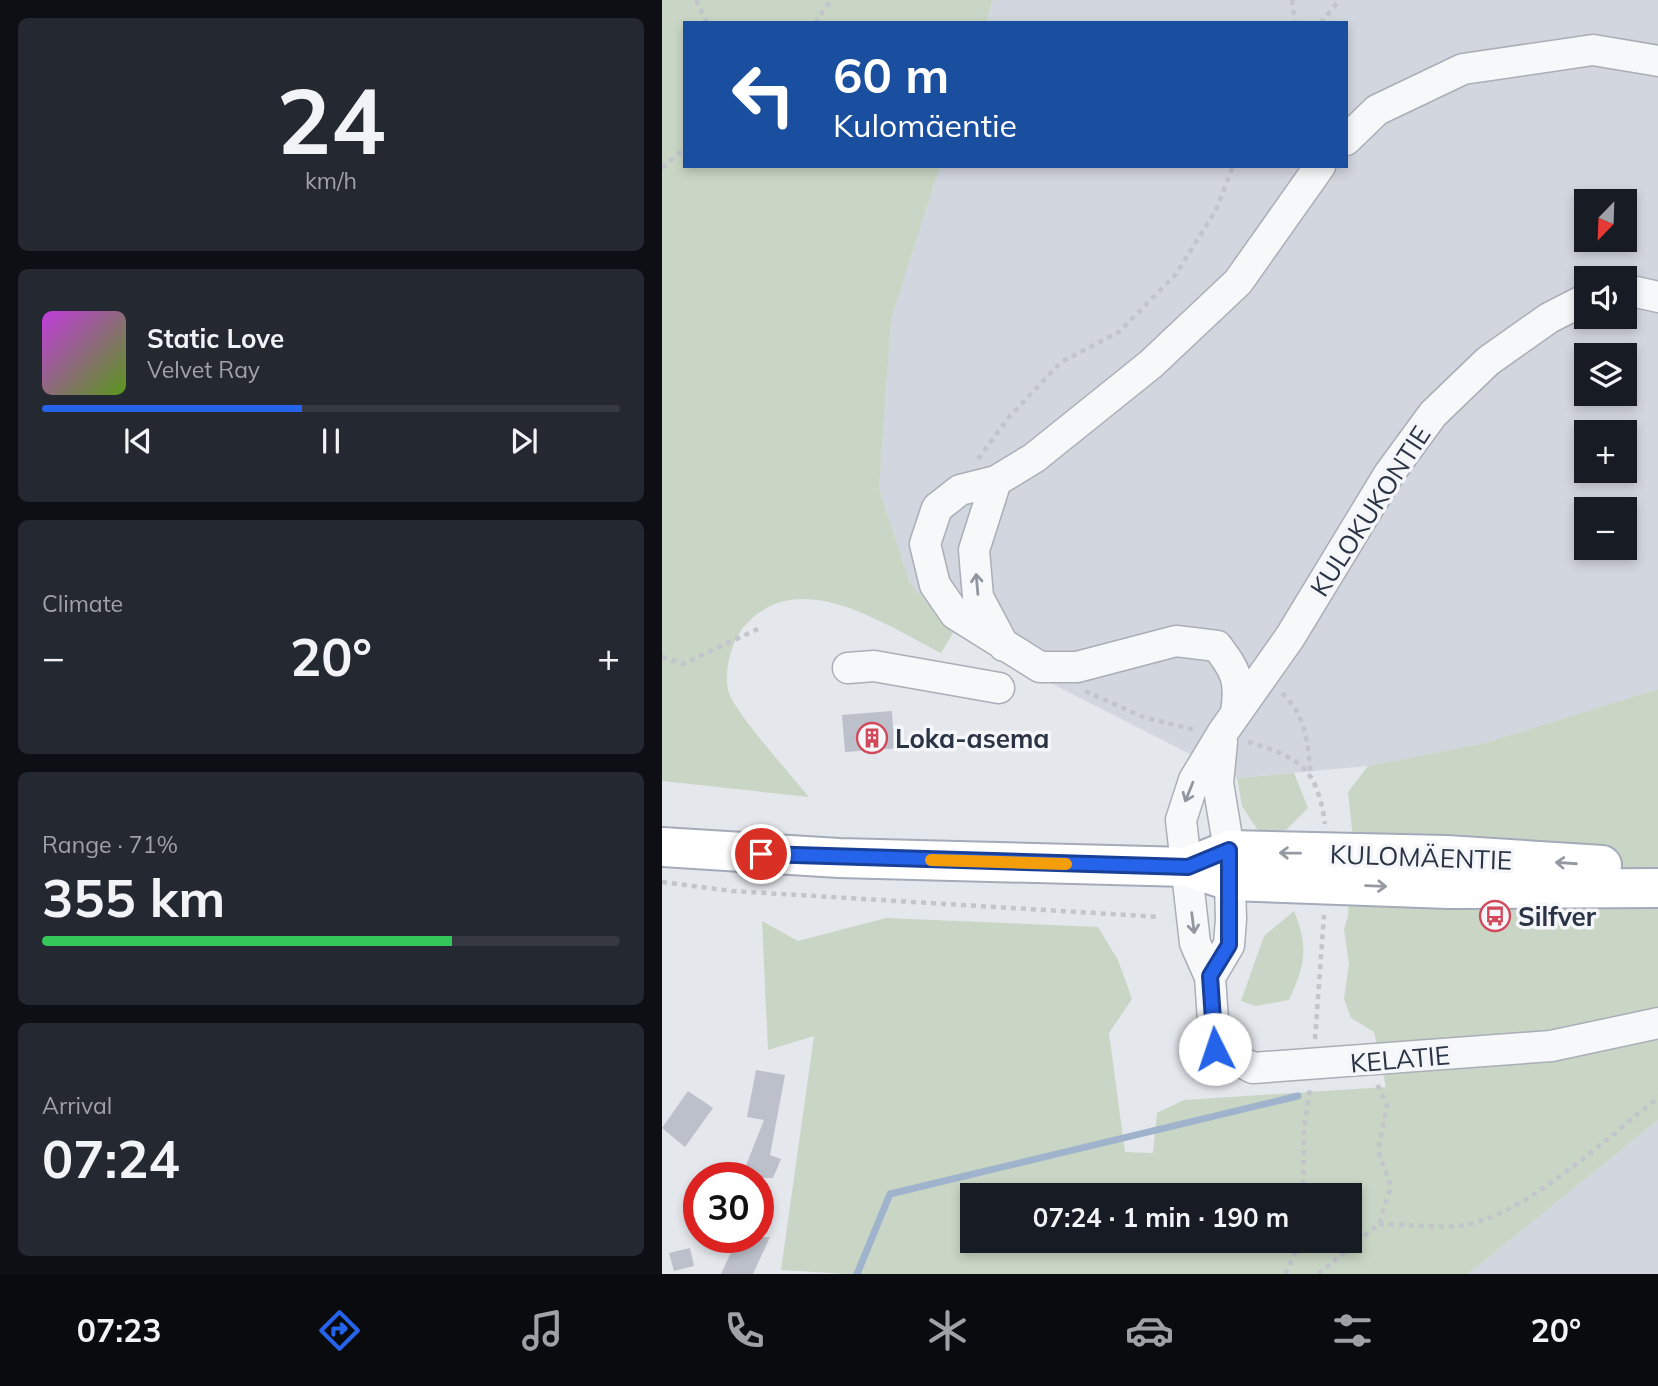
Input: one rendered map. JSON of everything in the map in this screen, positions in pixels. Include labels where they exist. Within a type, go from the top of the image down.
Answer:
[{"type":"main road","name":"KULOMÄENTIE","points":[[662,847],[839,858],[1188,867],[1446,855],[1658,869]]},
{"type":"main road","name":"KULOMÄENTIE","points":[[1229,866],[1449,889],[1658,888]]},
{"type":"street","points":[[1348,138],[1377,110],[1463,69],[1593,50],[1658,61]]},
{"type":"street","points":[[1229,722],[1240,690],[1235,669],[1217,646],[1176,641],[1077,667],[1040,667],[955,614],[935,585],[925,544],[937,508],[960,490],[996,481],[1034,458],[1151,365],[1238,282],[1319,168]]},
{"type":"street","points":[[1637,292],[1658,298]]},
{"type":"street","name":"KULOKUKONTIE","points":[[1188,867],[1181,820],[1186,797],[1229,722],[1290,637],[1389,474],[1433,414],[1488,361],[1549,318],[1574,305]]},
{"type":"street","points":[[996,481],[974,550],[978,597],[1004,646]]},
{"type":"street","points":[[848,668],[874,666],[999,688]]},
{"type":"street","name":"KULOKUKONTIE","points":[[1229,722],[1218,783],[1229,866]]},
{"type":"street","points":[[1210,976],[1229,945],[1229,866]]},
{"type":"street","name":"KELATIE","points":[[1188,867],[1195,943],[1210,976],[1215,1049],[1253,1068],[1314,1066],[1551,1046],[1658,1023]]},
{"type":"path","points":[[696,0],[706,21]]},
{"type":"path","points":[[816,21],[832,0]]},
{"type":"path","points":[[1292,0],[1295,21]]},
{"type":"path","points":[[1323,21],[1339,0]]},
{"type":"path","points":[[662,168],[683,150]]},
{"type":"path","points":[[960,490],[980,455],[1009,418],[1061,362],[1119,332],[1176,274],[1216,210],[1232,168]]},
{"type":"path","points":[[662,657],[683,663],[760,628]]},
{"type":"path","points":[[1262,675],[1295,704],[1306,730],[1311,782]]},
{"type":"path","points":[[1081,689],[1143,717],[1184,730],[1229,722],[1301,762],[1322,802],[1325,827]]},
{"type":"path","points":[[662,882],[745,892],[1160,917]]},
{"type":"path","points":[[1304,1183],[1304,1129],[1314,1066],[1324,914]]},
{"type":"path","points":[[1318,1274],[1379,1224],[1391,1186],[1378,1151],[1387,1105],[1366,1062]]},
{"type":"path","points":[[1379,1224],[1465,1225],[1489,1217],[1520,1202],[1556,1177],[1658,1097]]},
{"type":"path","points":[[1285,1274],[1295,1253]]},
{"type":"shaded area","points":[[993,0],[1658,0],[1658,689],[1485,743],[1368,766],[1237,778],[953,633],[910,583],[879,489],[891,320],[939,168],[1348,168],[1348,21],[987,21]]},
{"type":"shaded area","points":[[1658,1120],[1658,1274],[1468,1274]]},
{"type":"green space","points":[[662,0],[993,0],[987,21],[683,21],[683,168],[939,168],[891,320],[879,489],[910,583],[953,633],[941,653],[867,615],[840,605],[813,600],[788,600],[764,610],[742,629],[735,642],[729,658],[728,690],[751,728],[809,797],[662,781]]},
{"type":"green space","points":[[1658,689],[1658,1120],[1468,1274],[848,1274],[781,1270],[814,1036],[768,1050],[762,921],[798,941],[886,918],[1098,927],[1118,960],[1132,999],[1109,1033],[1125,1152],[1153,1153],[1157,1113],[1184,1100],[1386,1087],[1374,1032],[1351,1018],[1344,999],[1349,964],[1344,929],[1348,916],[1352,830],[1348,792],[1368,766],[1485,743]]},
{"type":"green space","points":[[1294,773],[1308,808],[1286,830],[1259,832],[1242,806],[1237,778]]},
{"type":"green space","points":[[1294,911],[1302,936],[1303,956],[1299,977],[1289,1000],[1256,1006],[1241,1001],[1264,936]]},
{"type":"building","name":"Loka-asema","points":[[892,711],[893,728],[899,727],[900,748],[845,752],[842,715]]},
{"type":"building","points":[[756,1070],[785,1075],[770,1155],[781,1159],[774,1176],[774,1162],[747,1162],[764,1120],[747,1117]]},
{"type":"building","points":[[688,1091],[713,1108],[685,1147],[662,1128]]},
{"type":"building","points":[[683,1250],[683,1253],[691,1253],[694,1266],[674,1271],[669,1253]]},
{"type":"building","points":[[731,1253],[763,1253],[753,1274],[721,1274]]},
{"type":"waterway","points":[[857,1274],[890,1194],[1298,1096]]},
{"type":"slow traffic","points":[[931,860],[1066,864]]},
{"type":"place","name":"Loka-asema","points":[[872,738]]},
{"type":"place","name":"Silfver","points":[[1495,916]]},
{"type":"route","points":[[761,854],[1188,867],[1229,850],[1229,945],[1210,976],[1215,1049]]}]
